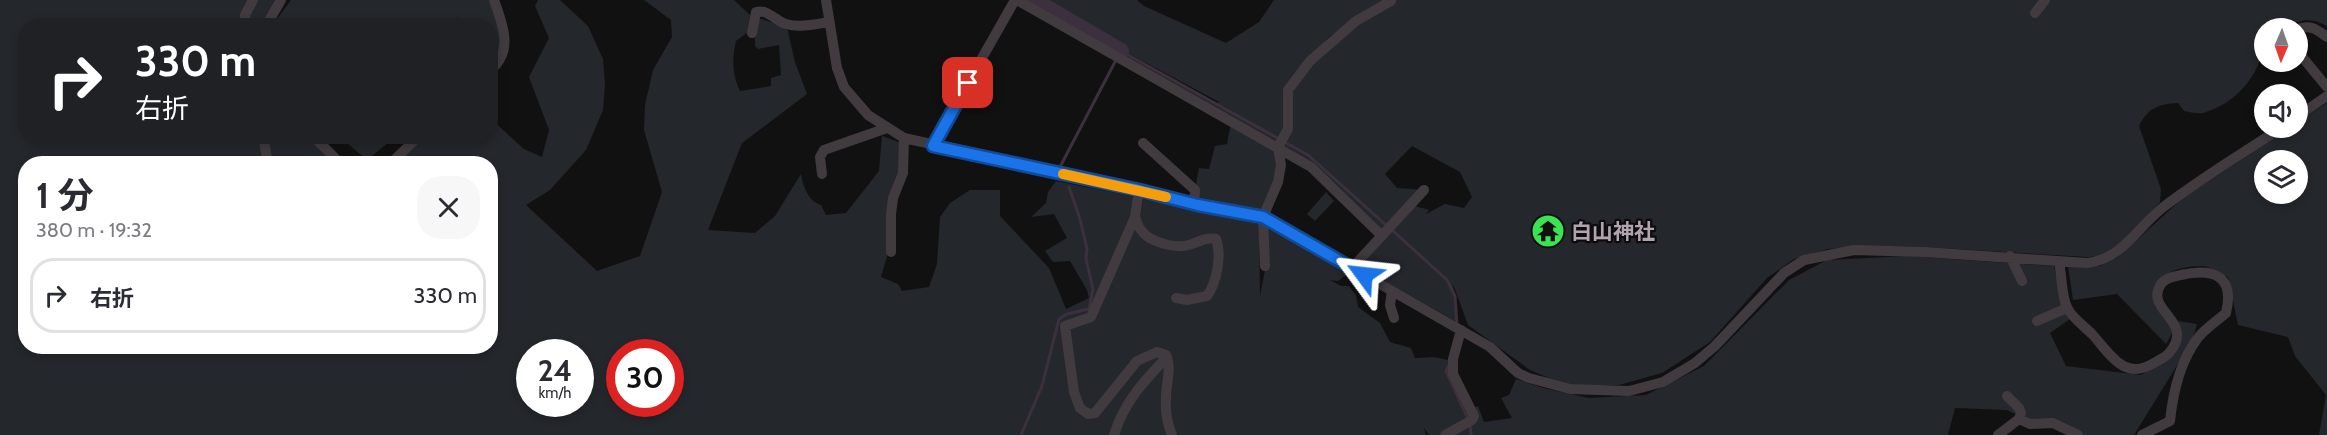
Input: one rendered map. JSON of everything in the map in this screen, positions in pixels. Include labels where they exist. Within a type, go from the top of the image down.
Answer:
[{"type":"street","points":[[245,18],[253,0]]},
{"type":"street","points":[[271,18],[281,0]]},
{"type":"street","points":[[494,0],[506,40],[498,62]]},
{"type":"street","points":[[826,0],[837,68],[844,87],[868,115],[904,138],[1194,204],[1263,217],[1490,347],[1518,373],[1570,389],[1629,391],[1663,381],[1695,363],[1715,346],[1784,273],[1804,260],[1854,250],[2010,256],[2059,262],[2096,262],[2119,252],[2164,206],[2266,138]]},
{"type":"street","points":[[933,146],[1016,0],[1118,57],[1281,141],[1386,231]]},
{"type":"street","points":[[2035,14],[2045,0]]},
{"type":"street","points":[[1265,266],[1263,217],[1278,182],[1281,141],[1288,129],[1288,90],[1310,61],[1356,21],[1391,1]]},
{"type":"street","points":[[752,33],[756,12],[762,11],[777,18],[783,24],[803,26],[830,22]]},
{"type":"street","points":[[2308,26],[2314,27],[2327,37]]},
{"type":"street","points":[[2308,64],[2327,87]]},
{"type":"street","points":[[2308,109],[2327,96]]},
{"type":"street","points":[[822,174],[820,157],[824,150],[887,128]]},
{"type":"street","points":[[891,252],[891,214],[893,198],[903,173],[904,138]]},
{"type":"street","points":[[1143,143],[1195,190],[1194,204]]},
{"type":"street","points":[[321,144],[333,156]]},
{"type":"street","points":[[398,156],[411,144]]},
{"type":"street","points":[[1139,190],[1135,217],[1091,317],[1065,326],[1074,392],[1080,408],[1088,414],[1095,413],[1137,361],[1157,351],[1167,357],[1169,363],[1166,397],[1167,423],[1172,435]]},
{"type":"street","points":[[1352,268],[1424,190]]},
{"type":"street","points":[[1135,217],[1147,237],[1175,247],[1188,245],[1208,237],[1216,239],[1220,250],[1212,289],[1207,296],[1196,299],[1176,298]]},
{"type":"street","points":[[2010,256],[2022,281]]},
{"type":"street","points":[[2059,262],[2067,308],[2117,362],[2129,369],[2143,369],[2169,354],[2178,338],[2177,327],[2160,304],[2158,294],[2160,285],[2167,278],[2204,271],[2219,276],[2228,290],[2226,313],[2198,337],[2182,368],[2173,395],[2170,420],[2142,435]]},
{"type":"street","points":[[1364,275],[1365,292]]},
{"type":"street","points":[[1392,291],[1390,305],[1394,318]]},
{"type":"street","points":[[2037,321],[2067,308]]},
{"type":"street","points":[[1445,435],[1468,422],[1472,409],[1453,374],[1457,328]]},
{"type":"street","points":[[1114,435],[1125,406],[1167,357]]},
{"type":"street","points":[[1998,435],[2019,419],[2021,413],[2007,396]]},
{"type":"street","points":[[2019,419],[2030,424],[2053,423],[2058,431],[2078,435]]},
{"type":"shaded area","points":[[0,0],[279,0],[270,18],[18,18],[18,144],[322,144],[334,156],[18,156],[18,354],[498,354],[498,156],[398,156],[411,144],[498,144],[498,125],[524,149],[542,157],[549,130],[529,77],[549,38],[535,6],[538,0],[560,0],[588,26],[603,59],[605,84],[603,110],[586,150],[550,190],[526,205],[597,271],[640,256],[662,192],[644,130],[645,105],[653,70],[672,37],[671,20],[644,0],[734,0],[750,15],[748,32],[736,41],[734,54],[734,73],[740,91],[771,86],[771,78],[781,75],[779,45],[758,49],[755,46],[755,17],[787,27],[795,62],[807,94],[742,143],[708,230],[755,233],[775,216],[801,174],[807,192],[816,203],[821,205],[826,215],[846,213],[879,171],[882,136],[904,144],[888,253],[881,277],[898,284],[902,291],[929,287],[937,264],[940,217],[950,203],[970,190],[1000,190],[1000,216],[1049,268],[1066,309],[1089,298],[1087,290],[1070,261],[1053,262],[1045,251],[1067,238],[1054,214],[1031,217],[1046,203],[1048,192],[1056,181],[1136,197],[1130,222],[1126,224],[1139,223],[1143,199],[1259,224],[1260,296],[1265,270],[1265,227],[1350,272],[1338,281],[1330,280],[1341,286],[1349,286],[1356,295],[1358,307],[1380,323],[1390,342],[1411,348],[1415,358],[1434,357],[1448,360],[1472,409],[1478,406],[1484,422],[1512,418],[1501,398],[1509,395],[1516,379],[1543,388],[1589,398],[1646,395],[1704,366],[1789,280],[1827,260],[1908,256],[2054,266],[2064,307],[2070,319],[2050,333],[2066,366],[2141,375],[2168,359],[2178,321],[2197,324],[2192,341],[2134,435],[2083,435],[2028,420],[2007,410],[1955,408],[1948,435],[1429,435],[1424,428],[1426,435],[0,435]]},
{"type":"shaded area","points":[[291,0],[494,0],[504,33],[498,51],[498,18],[458,18],[456,16],[458,18],[278,18]]},
{"type":"shaded area","points":[[1019,0],[1137,0],[1144,6],[1226,43],[1259,22],[1274,0],[1386,0],[1329,37],[1301,71],[1326,46],[1393,0],[2327,0],[2327,26],[2308,20],[2308,18],[2254,18],[2254,72],[2243,88],[2229,101],[2203,113],[2184,111],[2178,103],[2165,104],[2154,108],[2146,115],[2139,126],[2161,189],[2160,202],[2107,256],[2087,257],[1924,247],[1865,246],[1828,249],[1794,259],[1767,278],[1710,342],[1662,373],[1619,385],[1565,385],[1530,370],[1468,325],[1453,284],[1457,322],[1358,266],[1382,238],[1328,183],[1278,146],[1273,189],[1266,204],[1260,210],[1194,196],[1199,168],[1209,169],[1215,146],[1227,144],[1231,122]],"holes":[[[1126,52],[1219,102],[1217,103],[1238,115],[1132,58]],[[1412,146],[1460,172],[1472,197],[1464,208],[1445,204],[1426,214],[1429,210],[1412,205],[1424,190],[1397,188],[1385,174]]]},
{"type":"shaded area","points":[[2327,103],[2327,435],[2319,435],[2326,395],[2295,356],[2288,337],[2238,325],[2228,277],[2202,266],[2186,267],[2163,277],[2156,285],[2154,294],[2156,305],[2175,328],[2166,344],[2117,294],[2073,300],[2068,266],[2100,266],[2118,257],[2183,198],[2254,152],[2254,204],[2308,204],[2308,150],[2256,150],[2275,138],[2308,138],[2308,115]]},
{"type":"shaded area","points":[[348,144],[386,144],[372,156],[362,156]]},
{"type":"shaded area","points":[[1326,192],[1334,201],[1315,221],[1307,214]]},
{"type":"building","name":"白山神社","points":[[1537,225],[1558,226],[1558,237],[1537,237]]},
{"type":"waterway","points":[[1034,0],[1121,51]]},
{"type":"waterway","points":[[1119,54],[1121,51],[1308,155],[1387,226]]},
{"type":"waterway","points":[[1061,165],[1116,60]]},
{"type":"waterway","points":[[1021,435],[1042,386],[1059,319],[1067,314],[1089,309],[1093,289],[1080,219],[1069,187]]},
{"type":"waterway","points":[[1392,230],[1447,280],[1455,296],[1457,326]]},
{"type":"waterway","points":[[1449,365],[1446,371],[1468,419]]},
{"type":"waterway","points":[[1470,425],[1471,435]]},
{"type":"slow traffic","points":[[1063,174],[1166,197]]},
{"type":"place","name":"白山神社","points":[[1548,231]]},
{"type":"route","points":[[968,83],[933,146],[1139,190],[1198,205],[1263,217],[1364,275]]}]
